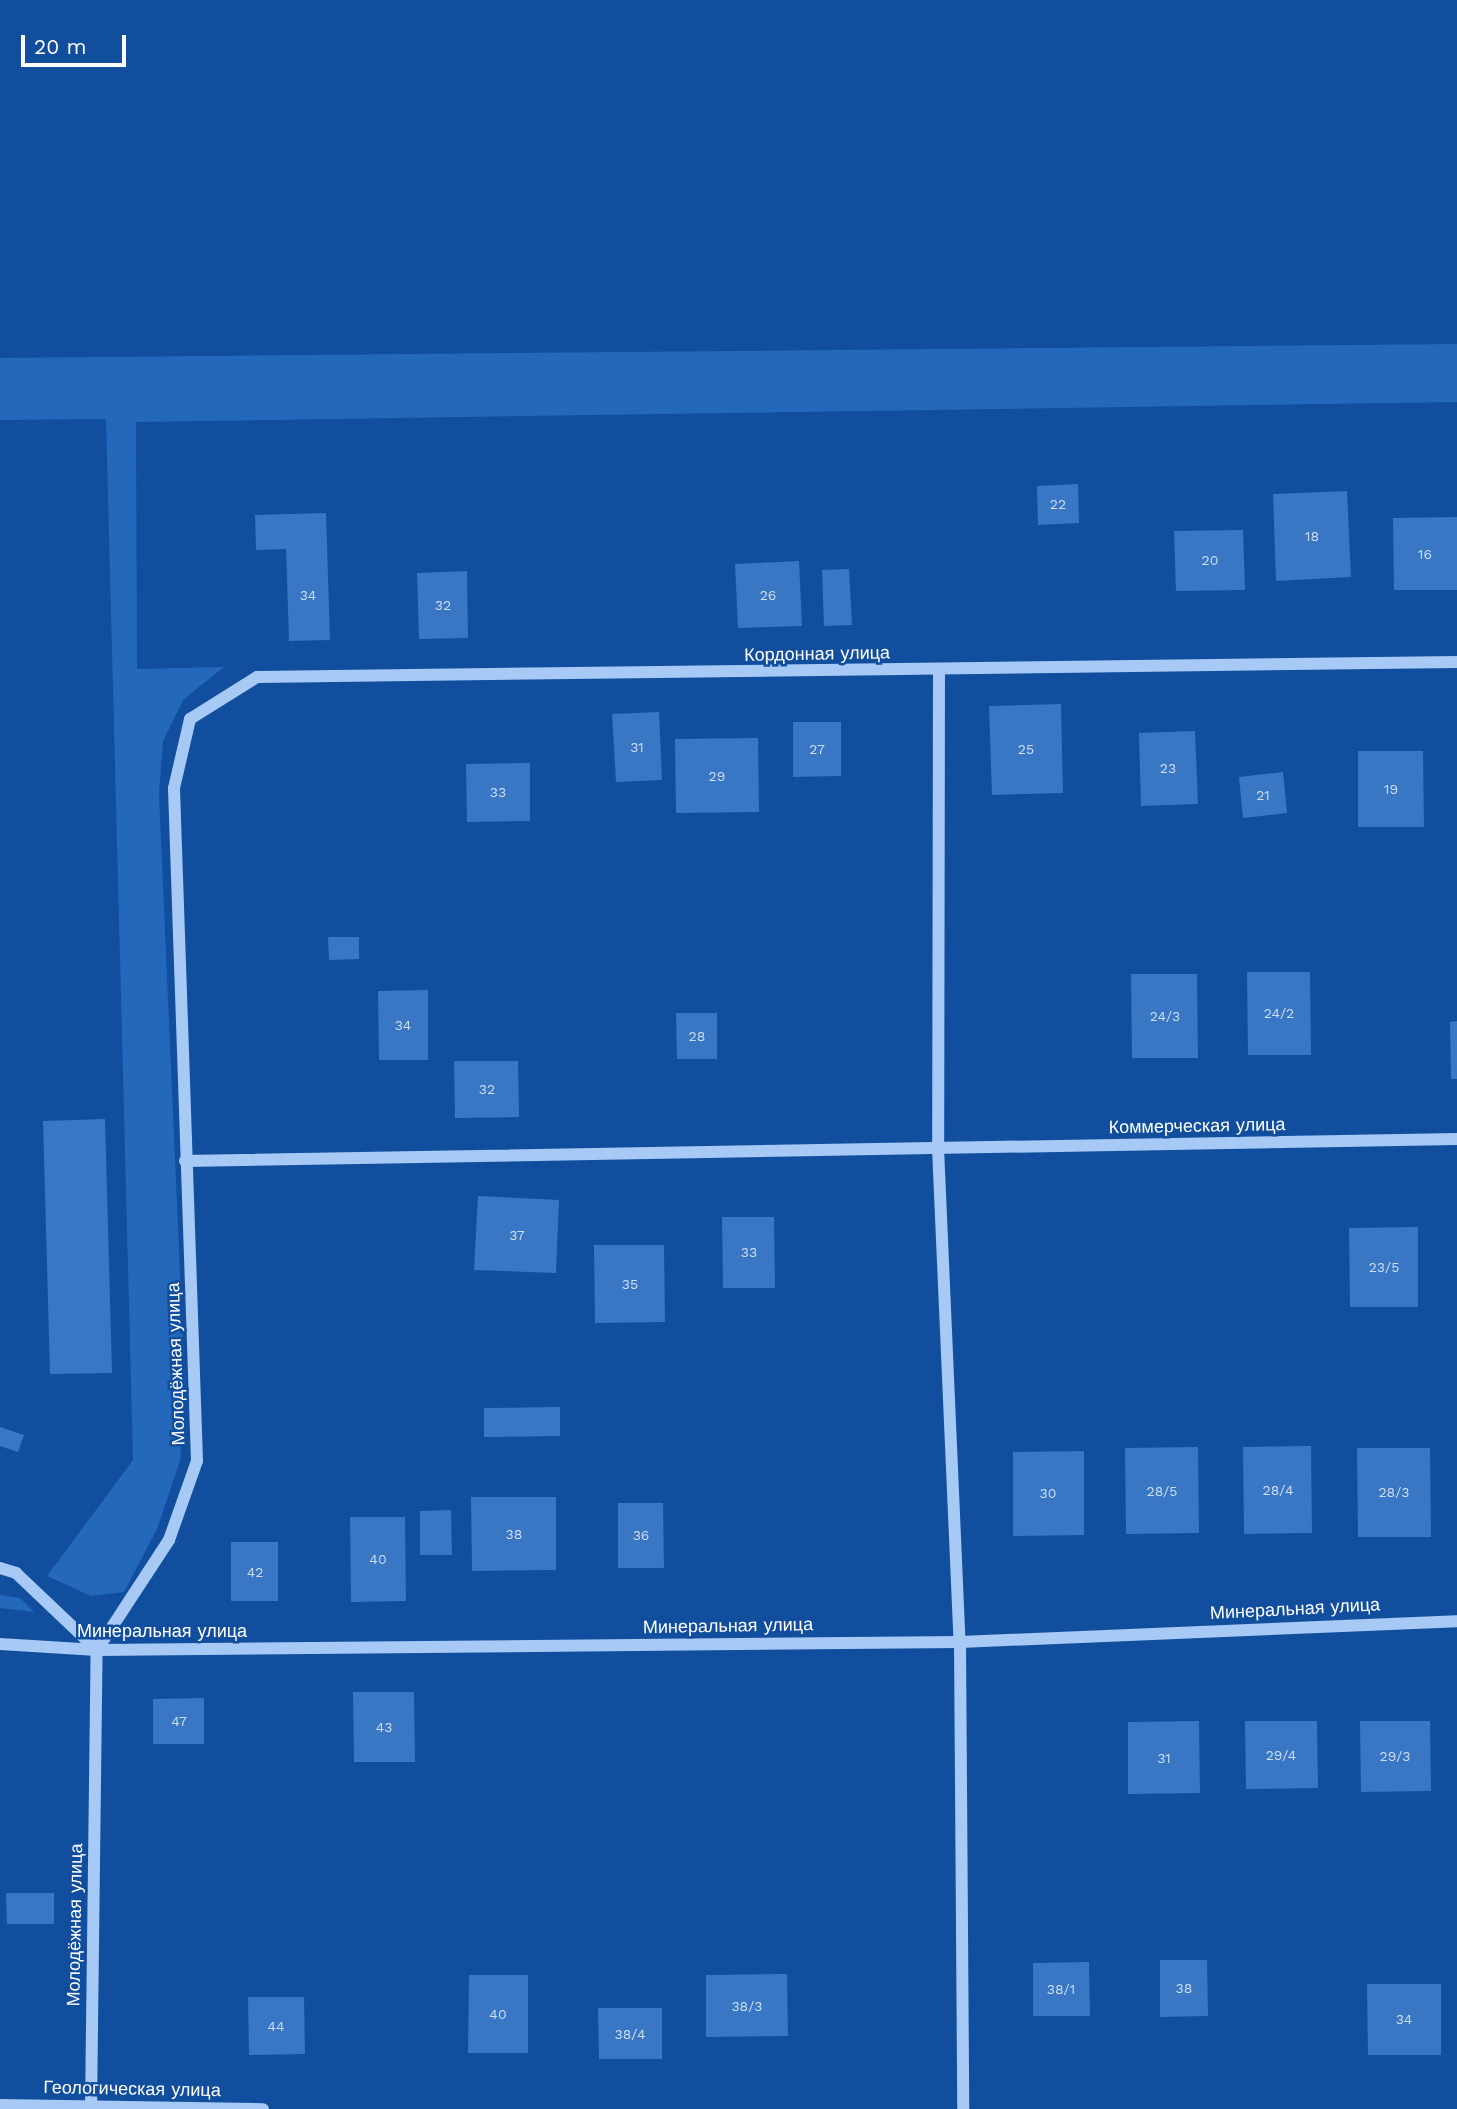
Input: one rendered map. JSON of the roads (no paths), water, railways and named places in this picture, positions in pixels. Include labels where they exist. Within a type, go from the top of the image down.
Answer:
[{"type":"street","name":"Кордонная улица","points":[[190,719],[257,677],[1457,662]]},
{"type":"street","points":[[939,670],[938,1148],[960,1642],[963,2109]]},
{"type":"street","name":"Молодёжная улица","points":[[91,2108],[97,1650],[169,1540],[197,1461],[184,1161],[174,788],[190,719]]},
{"type":"street","name":"Коммерческая улица","points":[[184,1161],[1457,1139]]},
{"type":"street","points":[[0,1567],[16,1573],[97,1650]]},
{"type":"street","name":"Минеральная улица","points":[[0,1644],[97,1650],[960,1642],[1457,1620]]},
{"type":"street","name":"Геологическая улица","points":[[0,2105],[264,2109]]}]
